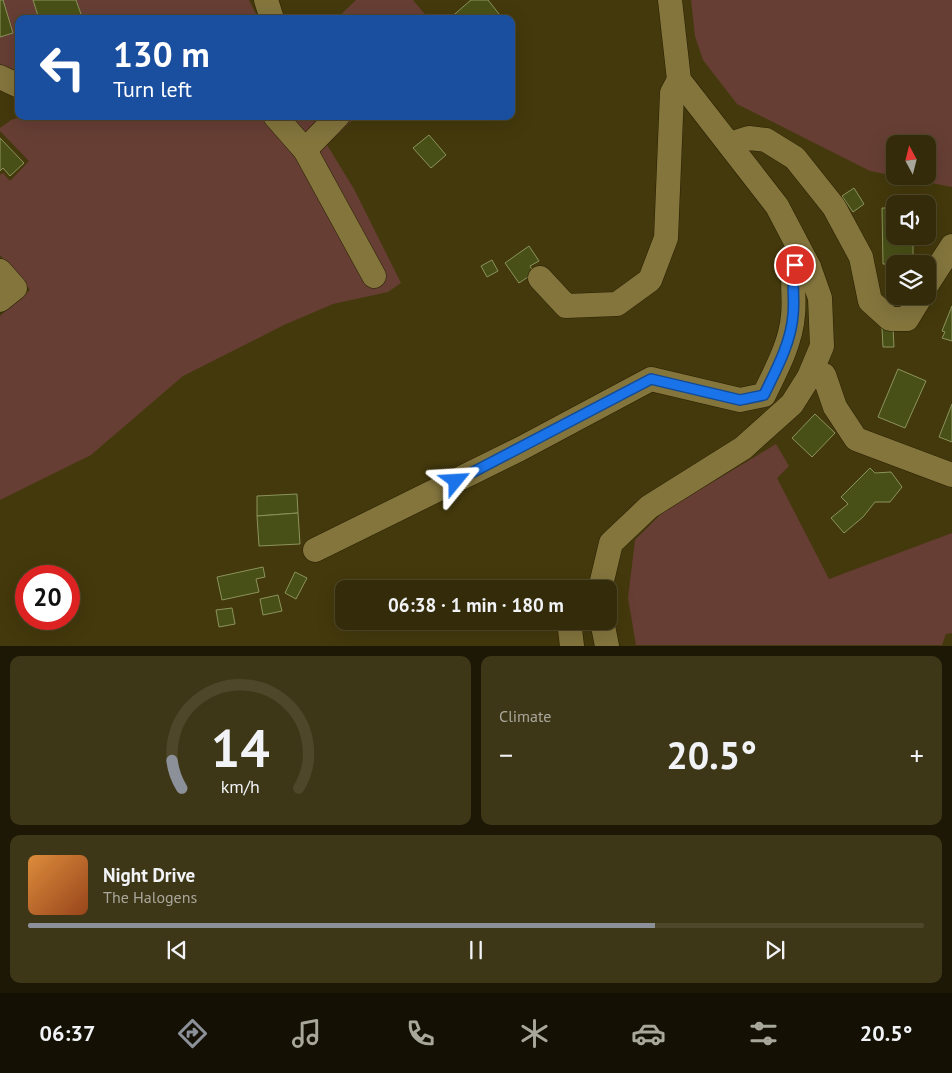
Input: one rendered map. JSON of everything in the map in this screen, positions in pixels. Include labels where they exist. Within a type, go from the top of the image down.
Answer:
[{"type":"street","points":[[266,0],[271,15]]},
{"type":"street","points":[[602,580],[611,543],[648,506],[743,448],[792,404],[809,377],[822,346],[820,298],[809,267],[777,206],[679,80],[670,0]]},
{"type":"street","points":[[0,77],[15,84]]},
{"type":"street","points":[[540,278],[566,306],[617,304],[650,280],[666,238],[672,93],[679,80]]},
{"type":"street","points":[[278,120],[304,150],[374,276]]},
{"type":"street","points":[[304,150],[334,120]]},
{"type":"street","points":[[730,144],[749,138],[766,140],[795,158],[834,207],[860,257],[870,301],[890,319],[907,319],[916,305]]},
{"type":"street","points":[[936,271],[952,246]]},
{"type":"street","points":[[314,550],[520,449],[651,379],[740,400],[764,395],[782,360],[793,316],[792,283],[795,265],[809,267]]},
{"type":"street","points":[[0,271],[15,288],[0,300]]},
{"type":"street","points":[[809,377],[824,375],[835,407],[856,439],[952,475]]},
{"type":"street","points":[[570,630],[572,646]]},
{"type":"street","points":[[604,630],[607,646]]},
{"type":"shaded area","points":[[0,0],[249,0],[256,14],[15,15],[15,70],[0,65]]},
{"type":"shaded area","points":[[356,0],[413,0],[426,15],[340,15]]},
{"type":"shaded area","points":[[691,0],[952,0],[952,187],[936,184],[936,135],[886,135],[886,174],[870,171],[737,104],[703,60],[695,36]]},
{"type":"shaded area","points":[[11,120],[353,120],[327,145],[354,189],[401,283],[388,292],[333,304],[284,325],[183,376],[91,455],[0,500],[0,316],[30,290],[0,255],[0,175],[3,173],[10,181],[29,161],[0,131],[0,128]]},
{"type":"shaded area","points":[[776,444],[789,466],[777,478],[829,579],[952,533],[952,633],[946,634],[942,645],[636,645],[628,598],[635,540],[663,512]]},
{"type":"building","points":[[0,0],[3,0],[13,33],[0,37]]},
{"type":"building","points":[[33,0],[76,0],[81,15],[38,15]]},
{"type":"building","points":[[471,0],[488,0],[500,15],[454,15]]},
{"type":"building","points":[[429,135],[446,155],[431,168],[413,148]]},
{"type":"building","points":[[0,138],[24,163],[10,176],[3,168],[0,171]]},
{"type":"building","points":[[854,188],[864,204],[853,212],[842,196]]},
{"type":"building","points":[[882,208],[886,208],[886,245],[913,245],[913,255],[886,255],[886,264],[883,264]]},
{"type":"building","points":[[529,246],[539,261],[530,266],[534,273],[519,283],[505,263]]},
{"type":"building","points":[[492,260],[498,271],[487,277],[481,266]]},
{"type":"building","points":[[952,306],[952,341],[942,338],[945,332],[942,331]]},
{"type":"building","points":[[893,327],[894,347],[883,347],[882,328]]},
{"type":"building","points":[[898,369],[926,381],[905,428],[878,417]]},
{"type":"building","points":[[952,404],[952,442],[939,437]]},
{"type":"building","points":[[815,414],[835,433],[812,457],[792,438]]},
{"type":"building","points":[[870,468],[875,473],[891,472],[902,487],[890,502],[875,502],[863,517],[844,533],[831,518],[848,504],[841,497]]},
{"type":"building","points":[[297,494],[298,513],[257,516],[257,496]]},
{"type":"building","points":[[298,513],[300,544],[259,546],[257,516]]},
{"type":"building","points":[[263,567],[265,577],[256,579],[259,592],[222,600],[217,577]]},
{"type":"building","points":[[295,572],[307,578],[296,599],[285,593]]},
{"type":"building","points":[[278,595],[282,611],[263,615],[260,599]]},
{"type":"building","points":[[232,608],[235,624],[219,627],[216,610]]},
{"type":"route","points":[[456,481],[651,379],[740,400],[764,395],[782,360],[793,316],[792,283],[795,265]]}]
